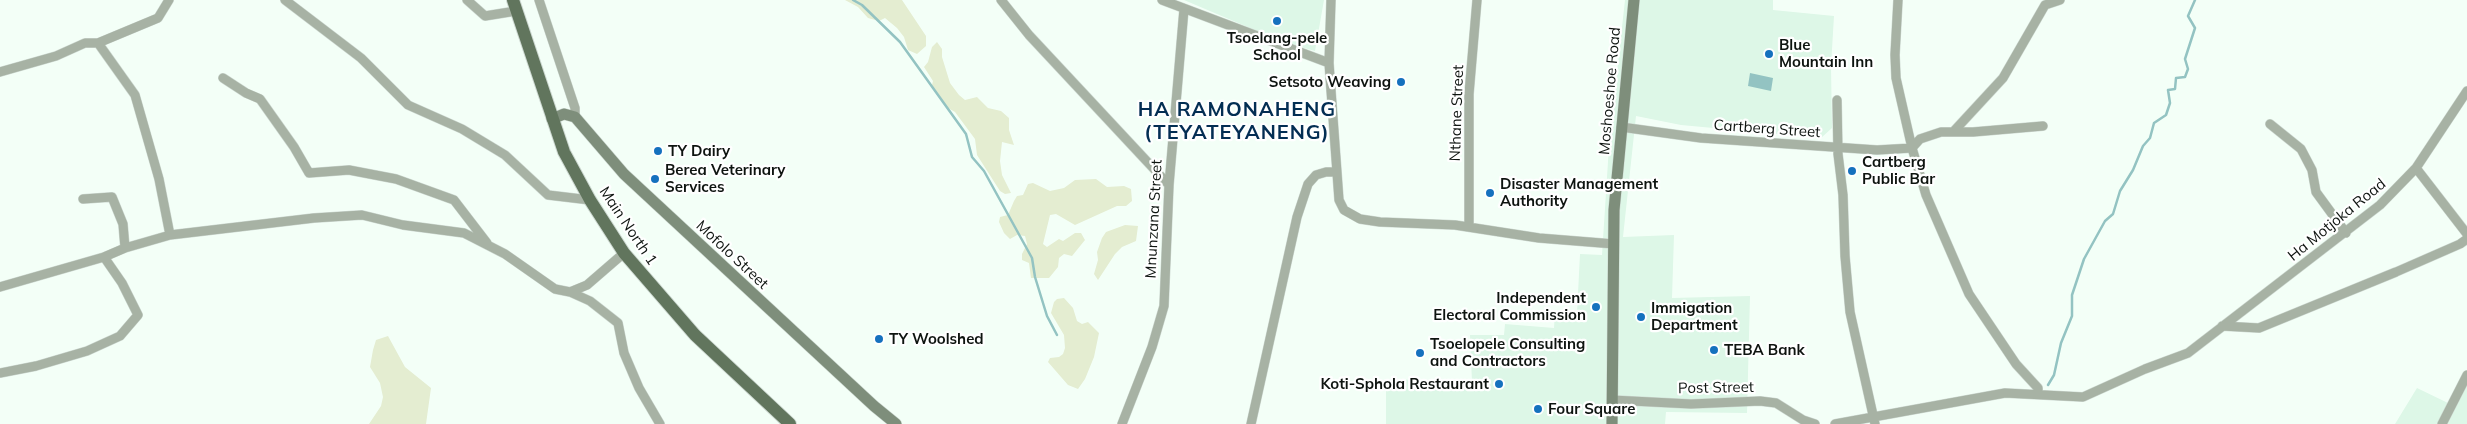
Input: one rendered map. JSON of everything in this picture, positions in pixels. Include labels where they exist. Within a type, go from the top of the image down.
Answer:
[{"type":"main road","name":"Moshoeshoe Road","points":[[1612,424],[1614,210],[1634,0]]},
{"type":"main road","name":"Main North 1","points":[[515,6],[564,152],[590,200],[624,253],[695,335],[790,424]]},
{"type":"main road","points":[[552,119],[564,114],[575,118]]},
{"type":"main road","name":"Mofolo Street","points":[[575,118],[631,181],[896,424]]},
{"type":"street","points":[[0,72],[56,56],[85,43],[98,44],[158,18],[169,0]]},
{"type":"street","points":[[285,0],[361,58],[408,105],[462,129],[505,155],[548,194],[590,200]]},
{"type":"street","points":[[467,0],[486,16],[515,6]]},
{"type":"street","points":[[539,0],[575,108],[575,118]]},
{"type":"street","points":[[1001,0],[1029,35],[1169,185]]},
{"type":"street","points":[[1162,0],[1329,63]]},
{"type":"street","points":[[1331,0],[1329,63],[1339,200],[1344,210],[1360,219],[1469,227],[1539,238],[1614,244]]},
{"type":"street","name":"Nthane Street","points":[[1469,227],[1469,94],[1477,0]]},
{"type":"street","points":[[1835,424],[1874,421],[2004,392],[2038,394],[2038,388],[2016,364],[1969,294],[1926,195],[1912,148],[1896,78],[1894,55],[1898,0]]},
{"type":"street","points":[[1954,131],[2002,78],[2045,5],[2060,0]]},
{"type":"street","name":"Mnunzana Street","points":[[1122,424],[1152,347],[1164,306],[1169,185],[1184,9]]},
{"type":"street","points":[[98,44],[135,95],[159,179],[170,235]]},
{"type":"street","points":[[223,78],[246,93],[260,99],[294,147],[309,173],[349,170],[396,179],[454,200],[489,246]]},
{"type":"street","name":"Ha Motjoka Road","points":[[2038,394],[2083,397],[2145,368],[2188,353],[2208,340],[2222,326],[2346,233],[2380,205],[2416,168],[2467,91]]},
{"type":"street","points":[[1837,100],[1838,147],[1843,195],[1845,256],[1850,312],[1874,421]]},
{"type":"street","points":[[2270,124],[2301,149],[2312,170],[2316,192],[2346,233]]},
{"type":"street","points":[[1912,148],[1927,135],[1954,131],[1973,132],[2043,126]]},
{"type":"street","name":"Cartberg Street","points":[[1621,127],[1701,138],[1877,150],[1912,148]]},
{"type":"street","points":[[2416,168],[2467,234]]},
{"type":"street","points":[[1252,424],[1297,217],[1308,184],[1316,175],[1326,172],[1337,172]]},
{"type":"street","points":[[83,198],[112,197],[123,224],[125,248]]},
{"type":"street","points":[[0,287],[104,257],[125,248],[170,235],[314,218],[362,215],[404,225],[464,232],[555,289],[570,292],[590,301],[618,323],[624,352],[639,388],[660,424]]},
{"type":"street","points":[[2222,326],[2259,328],[2396,272],[2460,244],[2467,239]]},
{"type":"street","points":[[570,292],[587,285],[624,253]]},
{"type":"street","points":[[0,373],[36,366],[87,351],[120,336],[138,315],[122,283],[104,257]]},
{"type":"street","points":[[2442,424],[2467,375]]},
{"type":"street","name":"Post Street","points":[[1612,400],[1691,404],[1760,400],[1776,404],[1803,420],[1815,424]]},
{"type":"shaded area","points":[[845,0],[902,0],[926,36],[926,46],[917,54],[908,50],[904,37],[885,18],[879,21],[868,18],[858,7]]},
{"type":"shaded area","name":"Tsoelang-pele School","points":[[1184,0],[1324,0],[1315,51],[1283,42]]},
{"type":"shaded area","points":[[1625,0],[1773,0],[1773,10],[1834,16],[1831,66],[1832,128],[1821,138],[1681,125],[1636,116],[1623,237],[1674,235],[1672,298],[1750,296],[1747,413],[1666,412],[1665,424],[1386,424],[1386,379],[1472,382],[1470,335],[1504,335],[1505,324],[1554,328],[1555,313],[1577,313],[1580,254],[1602,255],[1609,146]]},
{"type":"shaded area","points":[[937,42],[942,49],[942,57],[950,83],[959,95],[965,100],[977,97],[988,108],[1001,111],[1009,118],[1009,130],[1014,145],[1002,142],[1000,161],[1002,175],[1011,193],[1005,194],[1000,191],[977,155],[975,139],[955,112],[948,108],[932,85],[933,81],[924,67],[928,62],[932,47]]},
{"type":"shaded area","points":[[1096,179],[1107,187],[1124,186],[1131,189],[1132,201],[1126,206],[1117,206],[1075,225],[1056,214],[1050,215],[1043,244],[1047,247],[1059,239],[1063,241],[1075,233],[1081,233],[1085,240],[1072,256],[1064,254],[1059,258],[1058,267],[1049,278],[1031,278],[1029,263],[1022,260],[1022,254],[1027,244],[1025,236],[1017,235],[1010,239],[1004,233],[999,222],[1000,217],[1008,215],[1017,196],[1023,195],[1028,184],[1033,183],[1050,191],[1064,188],[1075,180]]},
{"type":"shaded area","points":[[1125,225],[1138,226],[1136,241],[1122,247],[1115,254],[1098,280],[1094,274],[1098,260],[1097,252],[1102,238],[1106,232]]},
{"type":"shaded area","points":[[1064,298],[1073,308],[1077,321],[1082,324],[1088,322],[1099,333],[1094,357],[1085,379],[1078,389],[1068,385],[1048,362],[1050,358],[1059,357],[1063,354],[1065,348],[1064,335],[1051,313],[1054,302],[1057,299]]},
{"type":"shaded area","points":[[388,336],[405,367],[431,388],[426,424],[369,424],[381,406],[383,397],[380,383],[370,367],[373,350],[376,340]]},
{"type":"shaded area","points":[[2467,370],[2467,424],[2395,424],[2417,388],[2448,403]]},
{"type":"water","points":[[1750,73],[1773,78],[1771,91],[1748,86]]},
{"type":"waterway","points":[[853,0],[862,5],[900,42],[966,134],[972,157],[984,171],[1032,258],[1035,277],[1047,316],[1057,335]]},
{"type":"waterway","points":[[2048,385],[2054,375],[2061,343],[2072,316],[2072,295],[2084,259],[2105,221],[2113,214],[2120,191],[2133,170],[2143,146],[2150,138],[2154,123],[2166,115],[2170,103],[2168,90],[2175,89],[2176,78],[2185,77],[2188,69],[2185,59],[2195,28],[2188,16],[2195,0]]},
{"type":"place","name":"Tsoelang-pele School","points":[[1277,21]]},
{"type":"place","name":"Blue Mountain Inn","points":[[1769,54]]},
{"type":"place","name":"Setsoto Weaving","points":[[1401,82]]},
{"type":"place","name":"TY Dairy","points":[[658,151]]},
{"type":"place","name":"Cartberg Public Bar","points":[[1852,171]]},
{"type":"place","name":"Berea Veterinary Services","points":[[655,179]]},
{"type":"place","name":"Disaster Management Authority","points":[[1490,193]]},
{"type":"place","name":"Independent Electoral Commission","points":[[1596,307]]},
{"type":"place","name":"Immigation Department","points":[[1641,317]]},
{"type":"place","name":"TY Woolshed","points":[[879,339]]},
{"type":"place","name":"TEBA Bank","points":[[1714,350]]},
{"type":"place","name":"Tsoelopele Consulting and Contractors","points":[[1420,353]]},
{"type":"place","name":"Koti-Sphola Restaurant","points":[[1499,384]]},
{"type":"place","name":"Four Square","points":[[1538,409]]},
{"type":"district","name":"HA RAMONAHENG (TEYATEYANENG)","points":[[1237,122]]}]
